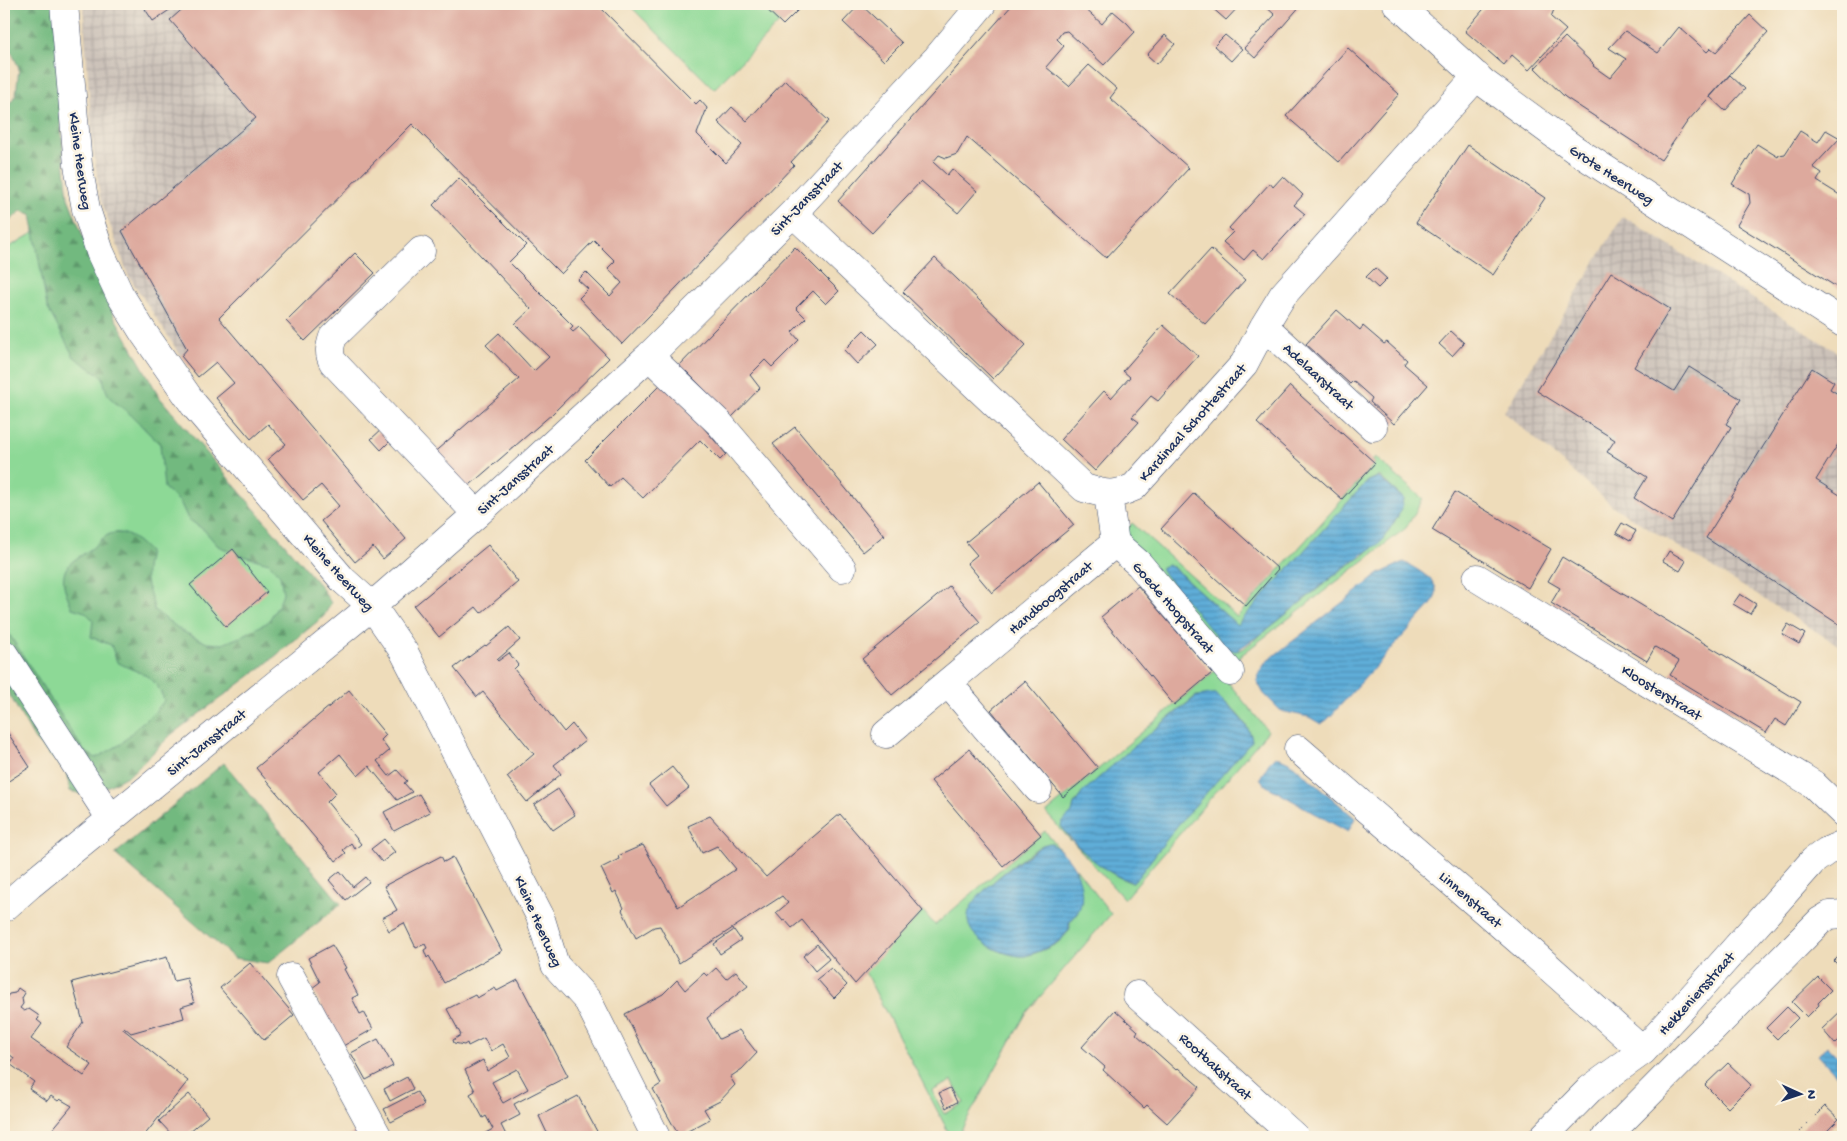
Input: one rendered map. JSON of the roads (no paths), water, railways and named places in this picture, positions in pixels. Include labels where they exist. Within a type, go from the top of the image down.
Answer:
[{"type":"street","name":"Kleine Heerweg","points":[[64,4],[78,165],[86,209],[100,252],[119,293],[142,332],[194,405],[344,580],[372,606],[404,652],[540,916],[555,965],[588,1001],[656,1137]]},
{"type":"street","name":"Sint-Jansstraat","points":[[4,908],[372,606],[477,514],[649,356],[793,214],[937,58],[982,4]]},
{"type":"street","name":"Grote Heerweg","points":[[1397,4],[1477,76],[1596,164],[1843,323]]},
{"type":"street","name":"Kardinaal Schottestraat","points":[[1108,495],[1123,492],[1134,487],[1244,364],[1283,295],[1477,76]]},
{"type":"street","points":[[793,214],[1084,488],[1108,495],[1115,543]]},
{"type":"street","points":[[421,251],[334,337],[329,355],[333,362],[477,514]]},
{"type":"street","name":"Adelaarstraat","points":[[1264,326],[1373,427]]},
{"type":"street","points":[[649,356],[720,424],[842,568]]},
{"type":"street","name":"Goede Hoopstraat","points":[[1115,543],[1139,564],[1230,672]]},
{"type":"street","name":"Handboogstraat","points":[[886,734],[1115,543]]},
{"type":"street","name":"Kloosterstraat","points":[[1477,578],[1813,784],[1843,812]]},
{"type":"street","points":[[4,654],[111,819]]},
{"type":"street","points":[[948,683],[1038,789]]},
{"type":"street","name":"Linnenstraat","points":[[1298,749],[1643,1051]]},
{"type":"street","name":"Hekkeniersstraat","points":[[1543,1137],[1590,1089],[1643,1051],[1813,861],[1827,851],[1843,844]]},
{"type":"street","points":[[1606,1137],[1820,921],[1830,915],[1843,914]]},
{"type":"street","points":[[291,977],[378,1137]]},
{"type":"street","name":"Rootbakstraat","points":[[1137,995],[1295,1137]]},
{"type":"water","points":[[1378,477],[1403,498],[1398,516],[1381,542],[1344,567],[1265,631],[1236,651],[1229,649],[1221,642],[1162,571],[1162,568],[1167,565],[1172,567],[1237,625],[1360,489],[1369,481]]},
{"type":"water","points":[[1404,562],[1424,574],[1433,583],[1436,588],[1436,594],[1431,605],[1328,719],[1321,724],[1309,717],[1281,711],[1264,694],[1257,681],[1259,673],[1266,662],[1379,574]]},
{"type":"water","points":[[1216,694],[1238,716],[1248,728],[1252,741],[1177,826],[1138,877],[1132,882],[1121,878],[1084,852],[1061,826],[1062,822],[1072,813],[1074,805],[1083,792],[1140,741],[1196,697]]},
{"type":"water","points":[[1276,756],[1291,763],[1355,818],[1348,832],[1265,785],[1260,778],[1269,763]]},
{"type":"water","points":[[1050,843],[1065,854],[1071,862],[1076,870],[1081,888],[1082,898],[1080,907],[1069,923],[1069,930],[1053,945],[1024,956],[1006,953],[986,944],[977,937],[968,921],[969,911],[974,903],[1002,875],[1043,845]]},
{"type":"water","points":[[1827,1046],[1839,1058],[1835,1063],[1843,1072],[1843,1082],[1818,1055]]}]
